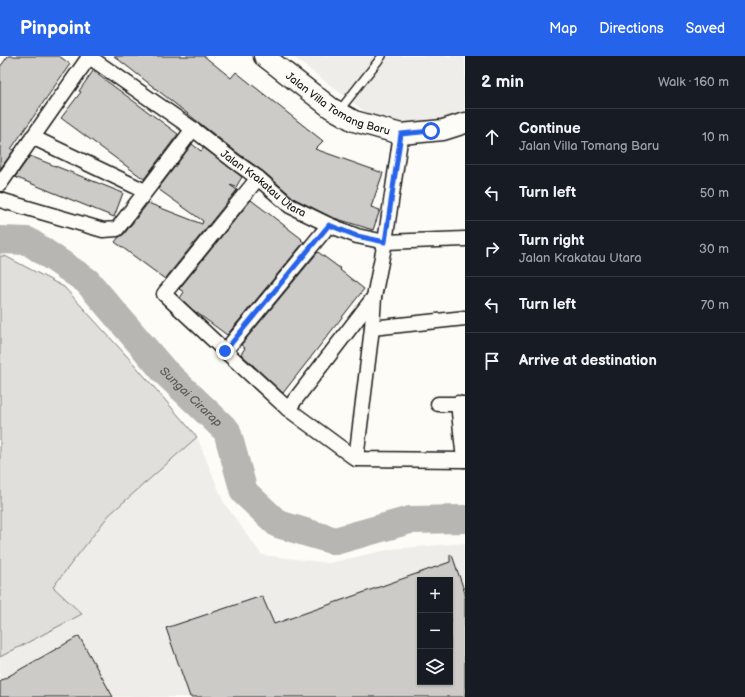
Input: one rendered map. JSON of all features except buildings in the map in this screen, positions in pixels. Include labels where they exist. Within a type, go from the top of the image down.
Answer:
[{"type":"street","name":"Jalan Krakatau Utara","points":[[89,56],[194,129],[258,178],[290,206],[329,225],[357,236],[385,242],[465,239]]},
{"type":"street","points":[[0,184],[89,56]]},
{"type":"street","name":"Jalan Villa Tomang Baru","points":[[264,56],[331,108],[354,121],[401,134],[443,130],[465,123]]},
{"type":"street","points":[[0,200],[103,230],[116,228],[194,129]]},
{"type":"street","points":[[356,459],[372,328],[374,297],[385,242],[401,134]]},
{"type":"street","points":[[32,137],[145,191]]},
{"type":"street","points":[[258,178],[164,294],[288,410],[356,459],[464,460],[462,403],[438,404]]},
{"type":"street","points":[[225,351],[329,225]]},
{"type":"street","points":[[288,410],[374,297]]},
{"type":"street","points":[[372,328],[465,318]]},
{"type":"lane","points":[[339,112],[382,56]]},
{"type":"shaded area","points":[[292,56],[465,56],[465,120],[431,131],[372,117]]},
{"type":"shaded area","points":[[0,256],[5,256],[64,287],[134,364],[197,437],[109,515],[53,587],[82,614],[0,657]]},
{"type":"shaded area","points":[[197,437],[224,503],[262,555],[329,563],[392,549],[465,543],[465,697],[0,697],[0,657],[81,614],[53,588],[109,515]]},
{"type":"waterway","name":"Sungai Cirarap","points":[[0,240],[28,241],[87,281],[164,371],[227,431],[244,492],[278,524],[335,541],[410,520],[465,519]]},
{"type":"route","points":[[225,351],[329,225],[357,236],[385,242],[401,134],[431,131]]}]
